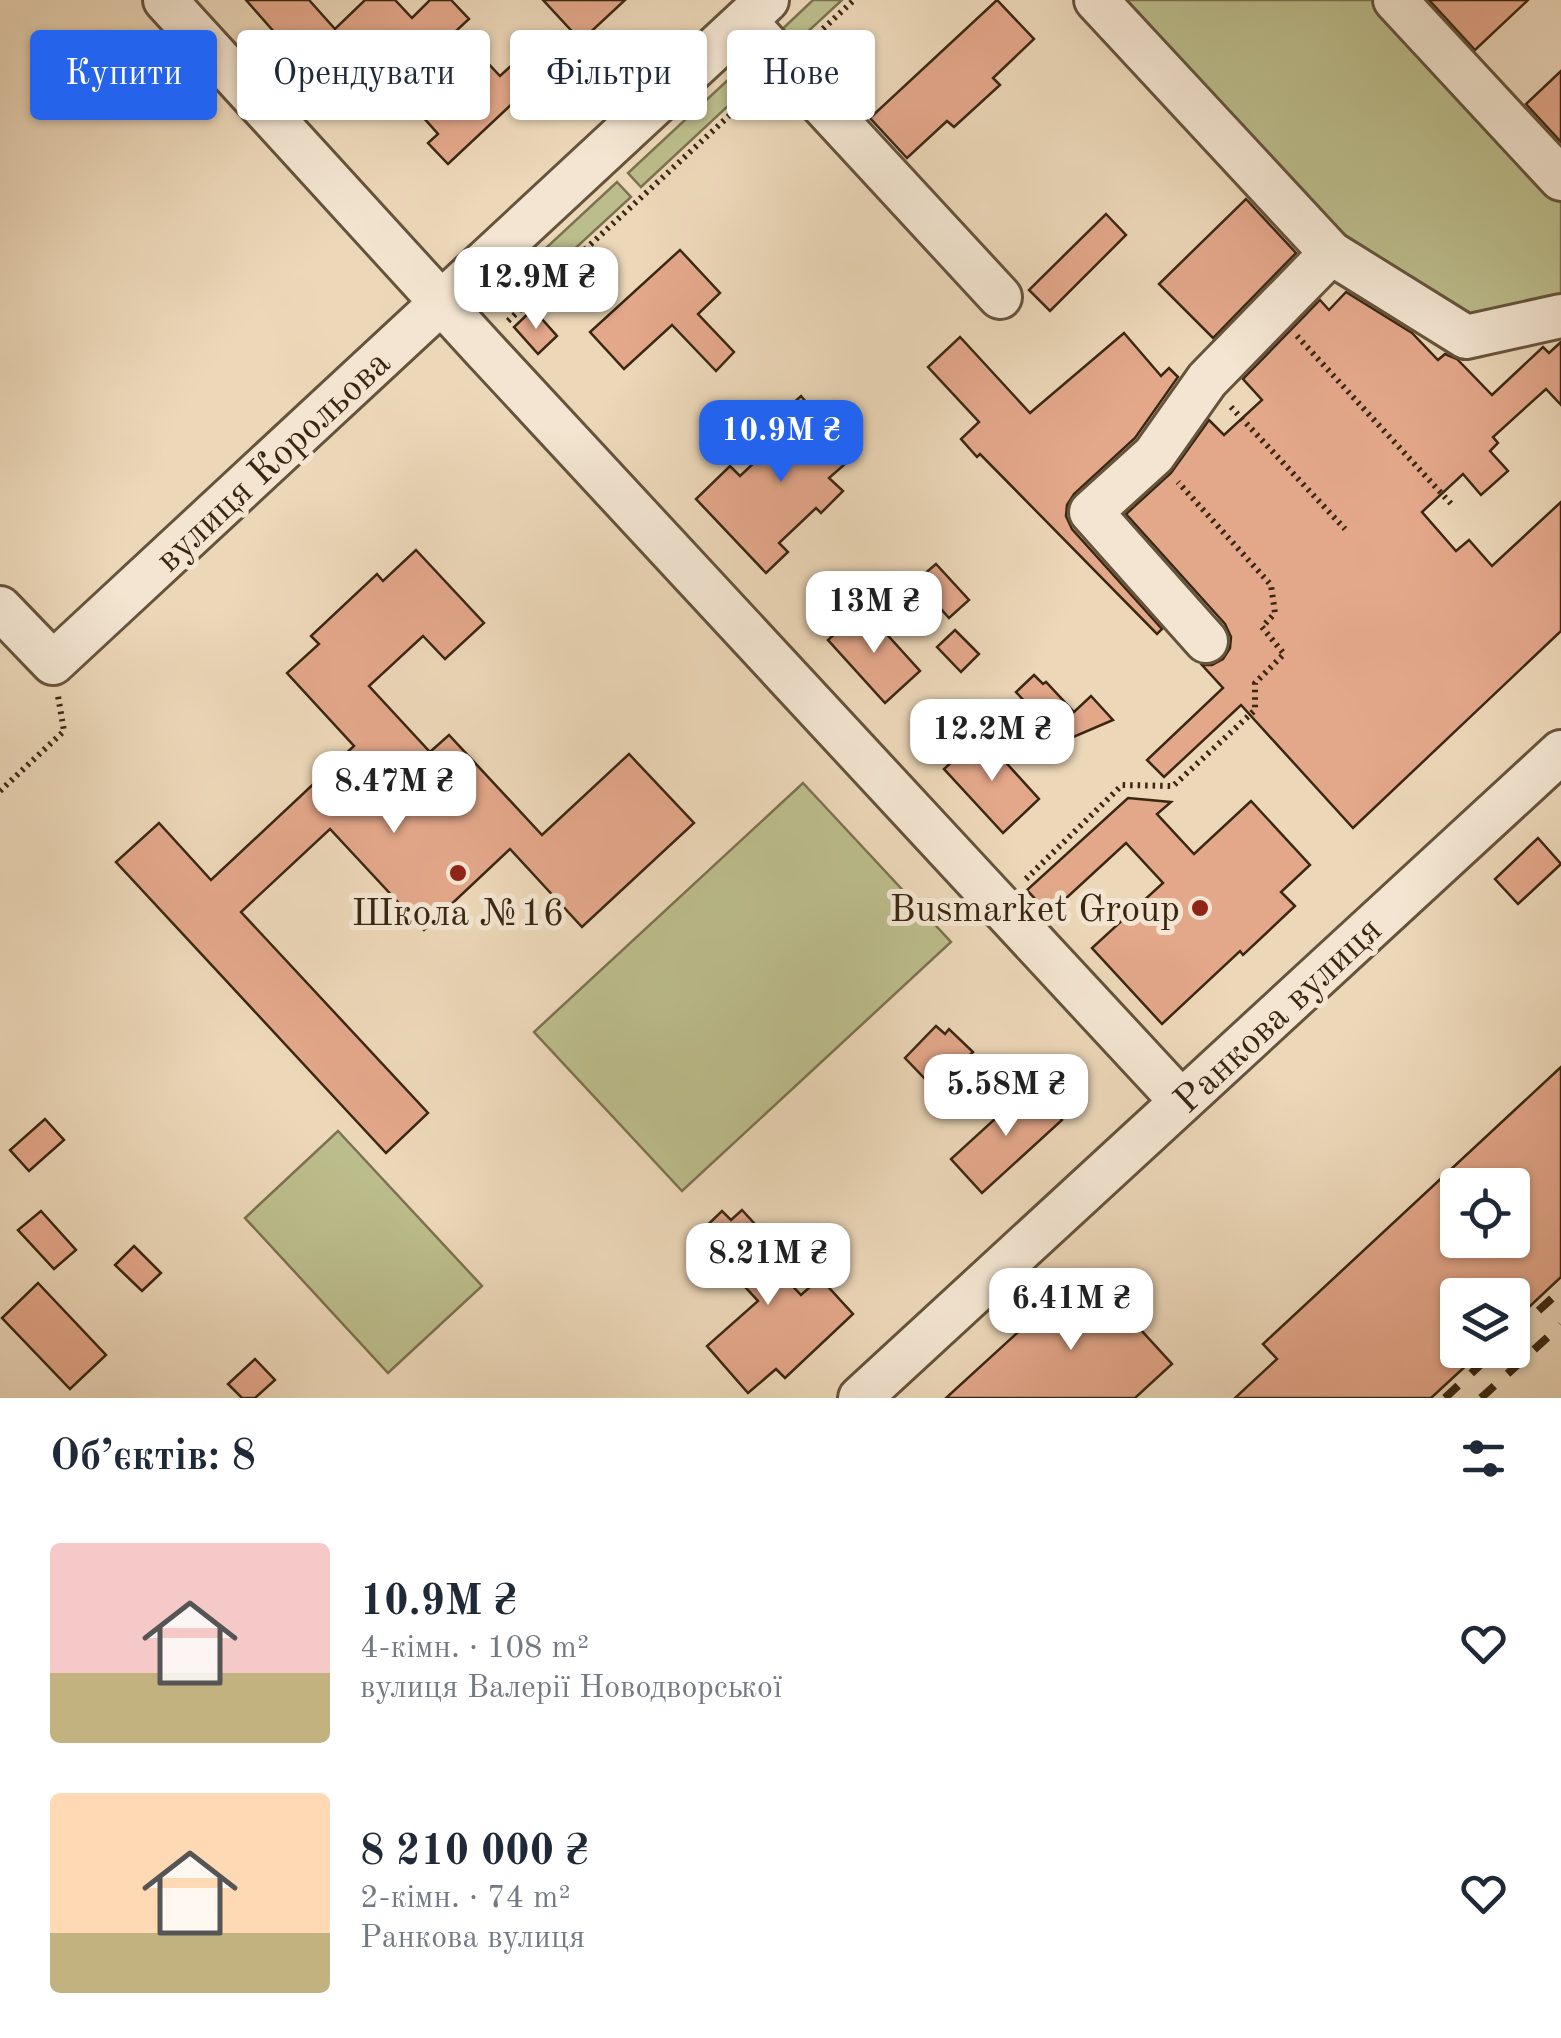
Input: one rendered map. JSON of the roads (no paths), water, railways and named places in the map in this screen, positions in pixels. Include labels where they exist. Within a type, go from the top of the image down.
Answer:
[{"type":"street","points":[[165,0],[1181,1101]]},
{"type":"street","points":[[1394,0],[1561,180]]},
{"type":"street","points":[[1102,2],[1332,253],[1466,338],[1561,316]]},
{"type":"street","points":[[756,10],[785,64],[1000,297]]},
{"type":"street","name":"вулиця Корольова","points":[[0,608],[53,663],[756,10]]},
{"type":"street","points":[[1206,642],[1092,512],[1154,454],[1207,380],[1332,253]]},
{"type":"street","name":"Ранкова вулиця","points":[[860,1398],[1561,752]]},
{"type":"railway","points":[[1530,1318],[1561,1290]]},
{"type":"railway","points":[[1481,1398],[1561,1325]]},
{"type":"railway","points":[[1445,1398],[1477,1368]]},
{"type":"place","name":"Школа №16","points":[[458,873]]},
{"type":"place","name":"Busmarket Group","points":[[1200,908]]}]
